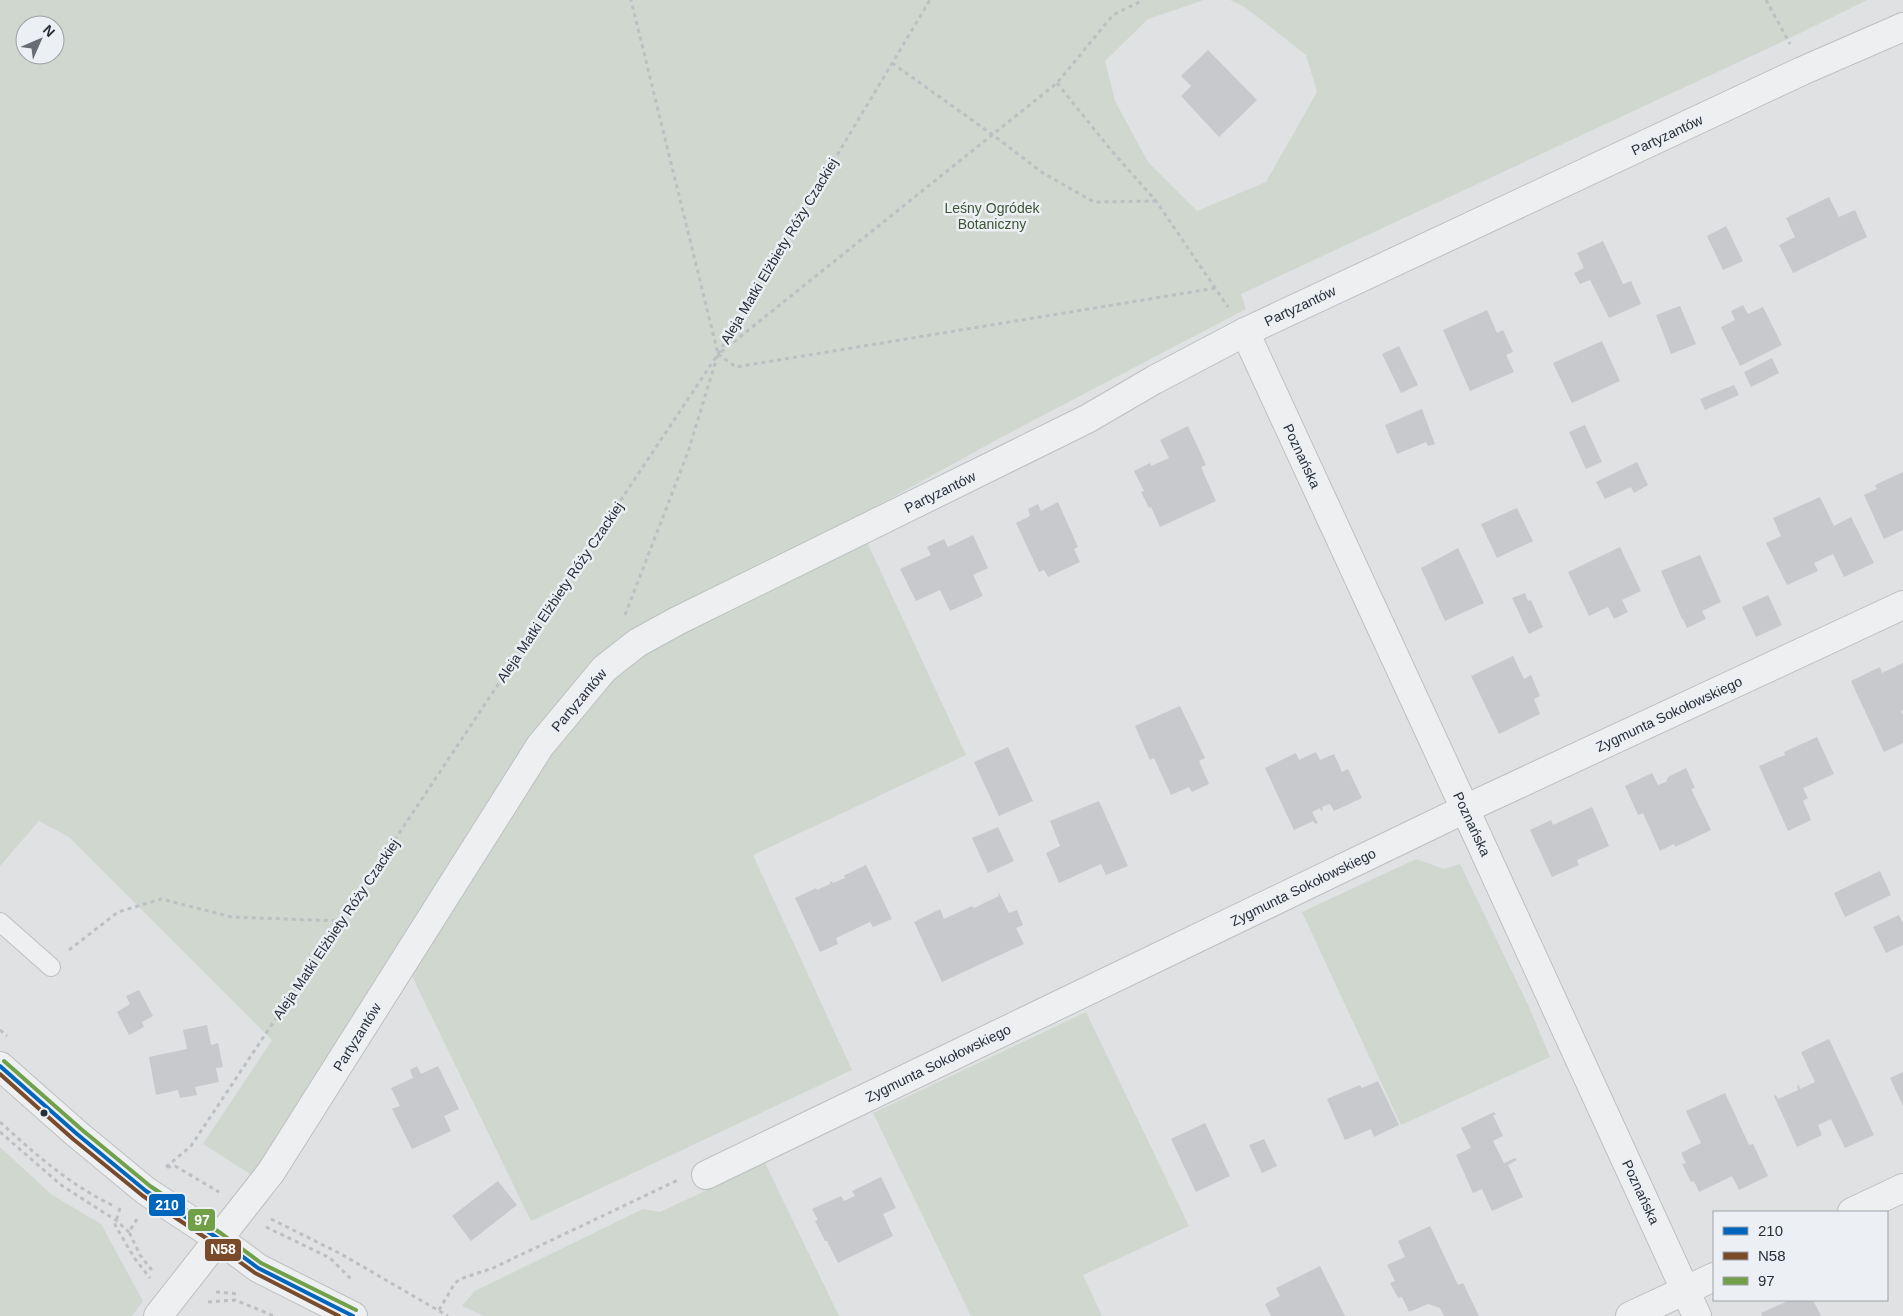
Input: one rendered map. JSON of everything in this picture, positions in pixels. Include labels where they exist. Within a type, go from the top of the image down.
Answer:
[{"type":"street","name":"Partyzantów","points":[[158,1316],[271,1172],[540,746],[604,668],[637,643],[677,621],[1087,419],[1154,380],[1244,332],[1802,71],[1903,27]]},
{"type":"street","name":"Poznańska","points":[[1244,332],[1466,809],[1697,1316]]},
{"type":"street","name":"Zygmunta Sokołowskiego","points":[[706,1175],[1466,809],[1903,606]]},
{"type":"street","points":[[0,1066],[136,1183],[258,1268],[353,1316]]},
{"type":"street","points":[[1854,1211],[1903,1188]]},
{"type":"street","points":[[1630,1316],[1713,1278]]},
{"type":"lane","points":[[0,922],[51,967]]},
{"type":"path","points":[[624,615],[688,452],[718,354],[631,0]]},
{"type":"path","name":"Aleja Matki Elżbiety Róży Czackiej","points":[[166,1167],[191,1146],[718,354],[930,0]]},
{"type":"path","points":[[718,354],[1056,83],[1112,14],[1143,0]]},
{"type":"path","points":[[892,63],[993,135],[1043,174],[1094,202],[1156,201]]},
{"type":"path","points":[[1056,83],[1156,201],[1244,332]]},
{"type":"path","points":[[718,354],[736,366],[1216,288]]},
{"type":"path","points":[[51,967],[74,946],[118,912],[161,899],[232,917],[341,921]]},
{"type":"path","points":[[0,1030],[8,1037]]},
{"type":"path","points":[[0,1122],[50,1166],[90,1194],[120,1208]]},
{"type":"path","points":[[0,1132],[61,1185],[117,1221],[129,1232]]},
{"type":"path","points":[[161,1163],[166,1167],[176,1166],[242,1210],[330,1258],[354,1282]]},
{"type":"path","points":[[439,1310],[455,1283],[460,1279],[493,1268],[678,1180]]},
{"type":"path","points":[[242,1210],[341,1254],[448,1316]]},
{"type":"green space","name":"Leśny Ogródek Botaniczny","points":[[0,0],[1204,0],[1148,19],[1105,61],[1115,101],[1148,162],[1197,211],[1266,182],[1317,92],[1306,55],[1246,8],[1230,0],[1867,0],[1788,39],[1241,294],[1246,309],[1000,438],[757,572],[627,636],[258,1179],[203,1144],[272,1040],[69,837],[39,821],[0,866]]},
{"type":"green space","points":[[867,542],[966,755],[753,855],[852,1070],[531,1221],[410,972],[538,765],[593,698],[643,649]]},
{"type":"green space","points":[[1416,859],[1444,869],[1460,864],[1528,1005],[1550,1057],[1401,1125],[1302,912]]},
{"type":"green space","points":[[1086,1012],[1189,1226],[1083,1275],[1102,1316],[971,1316],[873,1113]]},
{"type":"green space","points":[[0,1147],[52,1195],[101,1224],[143,1301],[132,1316],[0,1316]]},
{"type":"green space","points":[[765,1163],[839,1316],[484,1316],[462,1306],[475,1291],[643,1209],[660,1212]]},
{"type":"building","points":[[1208,50],[1257,100],[1219,137],[1181,96],[1191,86],[1181,76]]},
{"type":"building","points":[[1829,197],[1839,217],[1855,210],[1867,237],[1793,273],[1779,245],[1795,237],[1786,218]]},
{"type":"building","points":[[1726,226],[1743,261],[1723,270],[1707,236]]},
{"type":"building","points":[[1603,241],[1623,284],[1631,281],[1641,304],[1609,318],[1590,280],[1580,284],[1574,273],[1584,268],[1577,253]]},
{"type":"building","points":[[1743,305],[1748,314],[1763,307],[1782,345],[1740,366],[1721,327],[1735,320],[1731,311]]},
{"type":"building","points":[[1680,306],[1696,344],[1671,354],[1656,315]]},
{"type":"building","points":[[1487,310],[1497,333],[1503,330],[1513,352],[1506,355],[1514,372],[1470,391],[1443,330]]},
{"type":"building","points":[[1602,341],[1620,381],[1572,403],[1553,363]]},
{"type":"building","points":[[1399,346],[1418,385],[1401,393],[1382,354]]},
{"type":"building","points":[[1772,358],[1779,373],[1751,387],[1744,372]]},
{"type":"building","points":[[1734,385],[1739,395],[1705,410],[1700,399]]},
{"type":"building","points":[[1422,409],[1435,444],[1428,446],[1426,442],[1397,454],[1385,425]]},
{"type":"building","points":[[1585,425],[1602,462],[1586,469],[1569,432]]},
{"type":"building","points":[[1188,426],[1206,465],[1201,467],[1216,501],[1160,527],[1151,507],[1149,508],[1141,492],[1144,491],[1134,471],[1150,463],[1151,466],[1169,458],[1160,440]]},
{"type":"building","points":[[1637,462],[1648,485],[1634,493],[1631,487],[1605,499],[1596,482]]},
{"type":"building","points":[[1903,472],[1903,530],[1884,539],[1864,495],[1877,489],[1875,485]]},
{"type":"building","points":[[1820,497],[1834,526],[1851,517],[1874,563],[1844,577],[1833,554],[1814,563],[1818,571],[1787,585],[1766,543],[1781,536],[1773,518]]},
{"type":"building","points":[[1058,502],[1078,547],[1074,549],[1080,562],[1048,577],[1044,570],[1039,572],[1016,523],[1030,516],[1028,509],[1038,504],[1041,511]]},
{"type":"building","points":[[1517,508],[1533,541],[1497,558],[1481,524]]},
{"type":"building","points":[[973,535],[988,568],[973,575],[983,596],[950,611],[940,590],[916,601],[900,569],[931,555],[927,547],[944,539],[948,547]]},
{"type":"building","points":[[1620,547],[1641,591],[1622,600],[1628,612],[1614,619],[1608,607],[1589,616],[1568,572]]},
{"type":"building","points":[[1458,548],[1484,603],[1445,621],[1421,568]]},
{"type":"building","points":[[1700,555],[1721,602],[1702,611],[1706,619],[1687,628],[1661,571]]},
{"type":"building","points":[[1525,593],[1528,601],[1531,600],[1543,627],[1529,634],[1512,598]]},
{"type":"building","points":[[1768,595],[1782,625],[1756,637],[1742,607]]},
{"type":"building","points":[[1513,656],[1524,679],[1531,675],[1540,696],[1534,699],[1540,714],[1499,734],[1471,676]]},
{"type":"building","points":[[1903,663],[1903,710],[1901,711],[1903,715],[1903,743],[1884,752],[1851,681],[1880,667],[1882,673]]},
{"type":"building","points":[[1180,706],[1205,758],[1199,761],[1209,784],[1192,792],[1189,787],[1171,795],[1154,758],[1150,760],[1135,726]]},
{"type":"building","points":[[1817,737],[1834,774],[1803,788],[1808,798],[1803,801],[1811,820],[1788,831],[1759,766],[1785,755],[1784,752]]},
{"type":"building","points":[[1008,747],[1033,801],[999,816],[974,762]]},
{"type":"building","points":[[1316,752],[1320,760],[1334,754],[1342,772],[1348,769],[1362,798],[1334,811],[1330,804],[1322,807],[1323,810],[1321,811],[1320,808],[1312,812],[1318,823],[1315,824],[1313,821],[1294,830],[1265,768],[1296,753],[1299,760]]},
{"type":"building","points":[[1686,768],[1695,788],[1691,789],[1711,830],[1675,847],[1674,844],[1660,851],[1643,813],[1638,815],[1625,786],[1652,773],[1658,785],[1666,782],[1668,777]]},
{"type":"building","points":[[1099,801],[1128,866],[1106,875],[1101,864],[1059,883],[1046,853],[1060,846],[1050,821]]},
{"type":"building","points":[[1592,807],[1609,846],[1577,860],[1579,865],[1552,877],[1530,830],[1551,820],[1553,825]]},
{"type":"building","points":[[998,827],[1014,861],[988,873],[972,838]]},
{"type":"building","points":[[866,865],[892,919],[873,927],[870,922],[836,938],[838,944],[820,952],[795,898],[816,888],[817,890],[830,884],[832,881],[833,883],[845,878],[844,875]]},
{"type":"building","points":[[1880,871],[1891,895],[1845,917],[1834,893]]},
{"type":"building","points":[[999,893],[1009,913],[1017,910],[1023,925],[1016,928],[1024,944],[942,982],[914,922],[940,909],[944,919],[972,906],[974,908],[999,896]]},
{"type":"building","points":[[1899,915],[1903,923],[1903,945],[1886,953],[1873,927]]},
{"type":"building","points":[[139,990],[153,1016],[142,1022],[144,1027],[129,1035],[117,1012],[130,1004],[126,996]]},
{"type":"building","points":[[207,1025],[211,1045],[218,1043],[223,1067],[216,1068],[219,1082],[195,1087],[197,1095],[180,1098],[178,1090],[156,1095],[149,1057],[187,1049],[183,1030]]},
{"type":"building","points":[[1829,1039],[1874,1135],[1845,1148],[1831,1119],[1818,1125],[1822,1135],[1797,1147],[1774,1096],[1776,1095],[1778,1099],[1798,1090],[1797,1086],[1799,1085],[1800,1089],[1815,1082],[1801,1052]]},
{"type":"building","points":[[417,1066],[421,1074],[438,1066],[459,1109],[444,1116],[451,1131],[412,1149],[392,1109],[400,1106],[391,1088],[413,1078],[410,1070]]},
{"type":"building","points":[[1903,1072],[1903,1106],[1890,1078]]},
{"type":"building","points":[[1378,1081],[1399,1125],[1374,1137],[1371,1129],[1345,1140],[1327,1099],[1360,1085],[1362,1088]]},
{"type":"building","points":[[1725,1093],[1749,1145],[1753,1144],[1768,1176],[1739,1190],[1732,1176],[1699,1192],[1694,1181],[1691,1182],[1682,1164],[1686,1163],[1681,1153],[1701,1143],[1686,1111]]},
{"type":"building","points":[[1494,1112],[1496,1115],[1493,1115],[1503,1136],[1493,1141],[1504,1163],[1515,1158],[1517,1160],[1508,1165],[1523,1197],[1492,1211],[1482,1189],[1473,1193],[1456,1155],[1471,1148],[1461,1128]]},
{"type":"building","points":[[1205,1123],[1230,1176],[1196,1192],[1171,1139]]},
{"type":"building","points":[[1264,1139],[1277,1166],[1262,1173],[1249,1145]]},
{"type":"building","points":[[881,1177],[896,1208],[883,1214],[893,1236],[838,1263],[815,1221],[818,1220],[812,1209],[841,1196],[844,1201],[855,1196],[852,1191]]},
{"type":"building","points":[[498,1181],[517,1205],[471,1241],[452,1216]]},
{"type":"building","points":[[1430,1226],[1458,1285],[1463,1283],[1479,1316],[1444,1316],[1440,1308],[1428,1304],[1409,1312],[1402,1297],[1398,1298],[1390,1283],[1395,1281],[1387,1265],[1405,1257],[1398,1241]]},
{"type":"building","points":[[1320,1266],[1345,1316],[1271,1316],[1265,1304],[1280,1296],[1276,1288]]},
{"type":"building","points":[[1788,1301],[1814,1301],[1821,1316],[1762,1316],[1761,1313]]},
{"type":"transit line","name":"97","points":[[4,1061],[81,1129],[150,1186],[222,1234],[261,1263],[356,1310]]},
{"type":"transit line","name":"210","points":[[0,1066],[77,1134],[146,1191],[219,1239],[258,1268],[353,1316]]},
{"type":"transit line","name":"N58","points":[[0,1074],[73,1139],[143,1196],[255,1273],[339,1316]]}]
